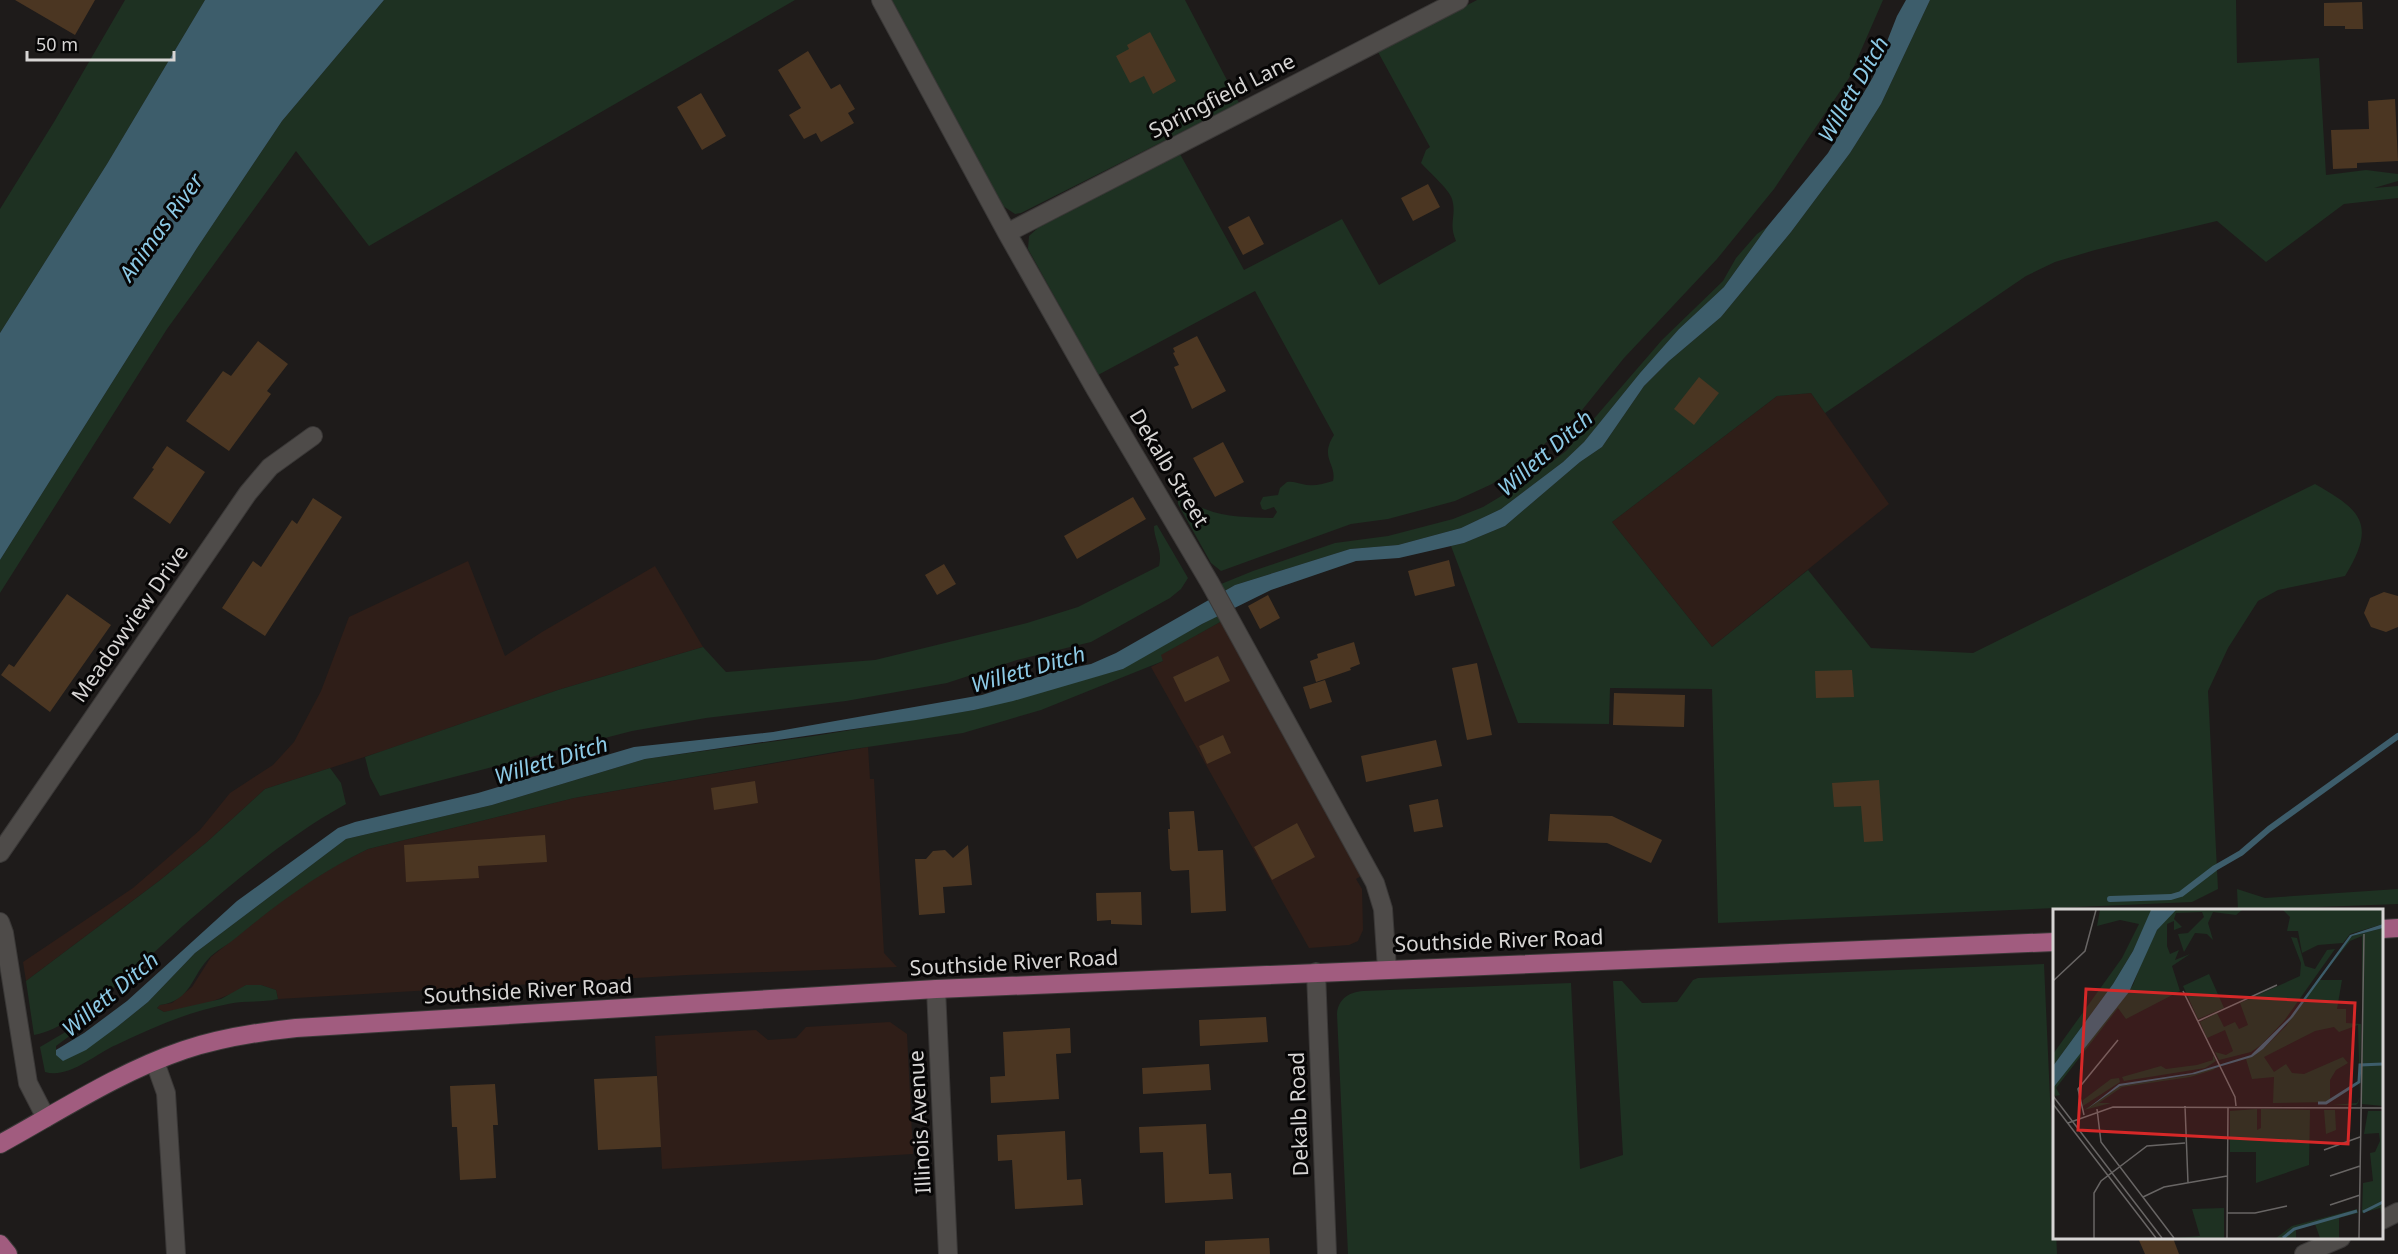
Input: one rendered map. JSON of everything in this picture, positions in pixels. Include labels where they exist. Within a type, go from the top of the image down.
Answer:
[{"type":"main road","points":[[2383,929],[2398,928]]},
{"type":"main road","name":"Southside River Road","points":[[0,1144],[116,1080],[155,1062],[204,1044],[255,1033],[296,1028],[936,989],[2053,942]]},
{"type":"main road","points":[[0,1244],[8,1254]]},
{"type":"street","name":"Dekalb Street","points":[[881,0],[1007,233],[1096,390],[1213,588],[1375,883],[1383,909],[1388,969]]},
{"type":"street","name":"Springfield Lane","points":[[1007,233],[1459,0]]},
{"type":"street","name":"Meadowview Drive","points":[[0,853],[248,493],[270,467],[313,436]]},
{"type":"street","points":[[0,922],[4,933],[28,1083],[46,1118]]},
{"type":"street","name":"Dekalb Road","points":[[1316,972],[1327,1254]]},
{"type":"street","name":"Illinois Avenue","points":[[936,989],[948,1254]]},
{"type":"street","points":[[155,1062],[166,1093],[176,1254]]},
{"type":"street","points":[[2383,1220],[2398,1212]]},
{"type":"street","points":[[2304,1254],[2339,1239]]},
{"type":"shaded area","points":[[1811,393],[1889,504],[1712,647],[1612,522],[1777,396]]},
{"type":"shaded area","points":[[468,561],[505,656],[655,566],[703,647],[558,690],[265,789],[207,842],[159,881],[26,981],[23,962],[133,888],[200,830],[230,793],[273,765],[294,742],[321,691],[349,617]]},
{"type":"shaded area","points":[[1222,621],[1361,876],[1356,879],[1362,889],[1363,930],[1358,941],[1349,945],[1309,948],[1151,667],[1163,661],[1160,655]]},
{"type":"shaded area","points":[[868,747],[870,779],[874,779],[884,953],[897,967],[687,975],[278,999],[276,990],[261,985],[246,985],[236,992],[203,1005],[164,1012],[157,1008],[160,1005],[172,1003],[192,987],[211,957],[291,893],[368,849],[574,798]]},
{"type":"shaded area","points":[[890,1022],[907,1034],[913,1154],[662,1169],[655,1036],[756,1030],[768,1040],[796,1038],[806,1027]]},
{"type":"green space","points":[[125,0],[205,0],[107,164],[0,333],[0,209]]},
{"type":"green space","points":[[384,0],[795,0],[369,246],[296,151],[167,329],[0,593],[0,560],[197,248],[282,121]]},
{"type":"green space","points":[[892,0],[1185,0],[1239,103],[1015,214],[1003,206],[914,45]]},
{"type":"green space","points":[[1477,0],[1883,0],[1849,78],[1774,189],[1717,259],[1624,358],[1578,415],[1533,454],[1492,484],[1455,501],[1388,519],[1351,524],[1221,571],[1211,563],[1178,504],[1178,500],[1188,501],[1222,514],[1273,518],[1277,512],[1274,507],[1262,509],[1260,503],[1263,497],[1278,495],[1280,488],[1287,482],[1306,485],[1321,484],[1333,481],[1334,475],[1328,449],[1334,435],[1255,291],[1098,375],[1028,249],[1029,236],[1039,227],[1180,154],[1244,270],[1342,219],[1379,285],[1456,241],[1453,229],[1452,199],[1421,163],[1426,150],[1430,147],[1378,52]]},
{"type":"green space","points":[[1930,0],[2236,0],[2237,63],[2319,58],[2326,175],[2366,170],[2398,174],[2398,181],[2374,188],[2398,186],[2398,198],[2344,204],[2266,262],[2217,221],[2095,250],[2055,262],[2026,276],[1825,413],[1811,393],[1777,396],[1612,522],[1712,647],[1808,570],[1871,648],[1973,653],[2315,484],[2354,512],[2360,521],[2362,532],[2360,544],[2355,559],[2345,576],[2278,590],[2258,601],[2228,648],[2208,691],[2218,889],[2192,902],[1718,923],[1712,689],[1610,688],[1609,724],[1518,723],[1451,546],[1505,526],[1580,462],[1602,447],[1644,386],[1669,361],[1721,317],[1791,232],[1850,153],[1881,104]]},
{"type":"green space","points":[[1767,227],[1724,287],[1679,329],[1584,442],[1563,462],[1501,509],[1461,528],[1398,545],[1350,549],[1235,585],[1224,591],[1221,584],[1335,543],[1388,536],[1453,519],[1483,507],[1528,480],[1566,451],[1662,340],[1723,281],[1736,258],[1757,234]]},
{"type":"green space","points":[[1157,525],[1188,578],[1181,589],[1170,598],[1091,642],[1017,660],[947,683],[846,701],[706,718],[632,731],[380,796],[370,777],[365,757],[558,690],[703,647],[726,672],[875,660],[1027,623],[1078,607],[1159,566],[1160,555],[1154,526]]},
{"type":"green space","points":[[1219,615],[1222,621],[1161,655],[1163,661],[1041,710],[963,733],[840,751],[574,798],[368,849],[316,878],[268,912],[211,956],[185,993],[171,1003],[160,1005],[157,1008],[164,1012],[221,999],[246,985],[261,985],[276,990],[278,999],[234,1003],[199,1011],[143,1032],[72,1069],[54,1073],[45,1072],[40,1047],[113,1004],[56,1046],[56,1055],[117,1027],[148,1002],[195,953],[346,839],[492,805],[645,759],[814,736],[974,710],[1123,669]]},
{"type":"green space","points":[[330,768],[341,783],[346,804],[305,829],[247,872],[94,1003],[73,1018],[34,1035],[26,981],[159,881],[207,842],[265,789]]},
{"type":"green space","points":[[2237,889],[2265,898],[2398,889],[2398,904],[2238,909]]},
{"type":"green space","points":[[2044,964],[2053,1165],[2053,1239],[2056,1239],[2057,1254],[1348,1254],[1337,1014],[1345,997],[1363,991],[1571,983],[1580,1169],[1623,1155],[1613,981],[1622,981],[1642,1003],[1677,1002],[1693,980]]},
{"type":"water","name":"Animas River","points":[[205,0],[384,0],[282,121],[197,248],[0,560],[0,333],[107,164]]},
{"type":"water","points":[[1906,0],[1930,0],[1881,104],[1850,153],[1791,232],[1721,317],[1669,361],[1644,386],[1602,447],[1580,462],[1505,526],[1464,543],[1399,558],[1356,561],[1271,590],[1202,624],[1123,669],[1013,701],[916,720],[645,759],[492,805],[346,839],[195,953],[148,1002],[117,1027],[86,1050],[63,1061],[56,1055],[56,1050],[84,1033],[127,1001],[237,901],[338,828],[478,793],[634,747],[773,732],[982,695],[1057,671],[1091,664],[1116,653],[1235,585],[1350,549],[1398,545],[1461,528],[1501,509],[1563,462],[1584,442],[1679,329],[1724,287],[1767,227],[1828,153],[1873,77],[1897,16]]},
{"type":"building","points":[[15,0],[95,0],[75,35]]},
{"type":"building","points":[[2362,2],[2363,29],[2324,26],[2324,3]]},
{"type":"building","points":[[1150,32],[1176,81],[1153,94],[1144,76],[1130,83],[1116,56],[1129,49],[1127,45]]},
{"type":"building","points":[[808,51],[831,89],[840,84],[855,109],[848,113],[854,123],[821,142],[816,133],[804,139],[789,115],[801,108],[778,70]]},
{"type":"building","points":[[701,93],[726,136],[702,150],[677,107]]},
{"type":"building","points":[[2395,99],[2398,161],[2357,163],[2357,168],[2333,169],[2331,130],[2369,129],[2368,101]]},
{"type":"building","points":[[1428,184],[1440,207],[1413,221],[1401,198]]},
{"type":"building","points":[[1249,216],[1264,244],[1243,255],[1228,227]]},
{"type":"building","points":[[1197,336],[1226,391],[1192,409],[1174,367],[1179,365],[1173,348]]},
{"type":"building","points":[[258,341],[288,364],[267,391],[271,394],[229,451],[186,421],[223,371],[231,376]]},
{"type":"building","points":[[1699,377],[1719,393],[1694,425],[1674,409]]},
{"type":"building","points":[[1223,442],[1244,482],[1215,497],[1193,458]]},
{"type":"building","points":[[167,446],[205,472],[170,524],[133,498]]},
{"type":"building","points":[[1133,497],[1146,519],[1077,559],[1064,536]]},
{"type":"building","points":[[313,498],[342,517],[265,636],[222,608],[253,561],[261,567],[292,520],[297,524]]},
{"type":"building","points":[[1449,560],[1455,586],[1415,596],[1408,571]]},
{"type":"building","points":[[944,564],[956,584],[937,595],[925,575]]},
{"type":"building","points":[[2384,592],[2398,596],[2398,627],[2386,632],[2371,627],[2364,613],[2370,598]]},
{"type":"building","points":[[67,594],[111,625],[50,712],[1,675],[9,664],[14,667]]},
{"type":"building","points":[[1268,595],[1280,618],[1260,629],[1248,606]]},
{"type":"building","points":[[1354,642],[1360,664],[1350,668],[1351,670],[1316,682],[1310,661],[1318,658],[1317,654]]},
{"type":"building","points":[[1218,656],[1230,681],[1185,702],[1173,677]]},
{"type":"building","points":[[1477,663],[1492,735],[1467,740],[1452,668]]},
{"type":"building","points":[[1852,670],[1854,697],[1816,698],[1815,671]]},
{"type":"building","points":[[1325,680],[1332,702],[1310,709],[1303,687]]},
{"type":"building","points":[[1614,693],[1685,695],[1684,727],[1613,725]]},
{"type":"building","points":[[1223,735],[1231,753],[1207,764],[1199,746]]},
{"type":"building","points":[[1436,740],[1442,766],[1366,782],[1361,756]]},
{"type":"building","points":[[1879,780],[1883,841],[1864,842],[1861,806],[1834,807],[1832,783]]},
{"type":"building","points":[[755,781],[758,803],[714,810],[711,788]]},
{"type":"building","points":[[1438,799],[1443,827],[1414,832],[1409,805]]},
{"type":"building","points":[[1194,811],[1198,851],[1223,850],[1226,911],[1191,913],[1189,870],[1172,871],[1170,869],[1169,812]]},
{"type":"building","points":[[1550,814],[1612,816],[1662,840],[1651,863],[1607,843],[1548,841]]},
{"type":"building","points":[[1297,823],[1315,857],[1272,880],[1254,847]]},
{"type":"building","points":[[545,835],[547,862],[478,866],[479,878],[406,882],[404,845]]},
{"type":"building","points":[[968,845],[972,885],[943,887],[945,913],[919,915],[915,859],[926,859],[933,851],[945,850],[953,858]]},
{"type":"building","points":[[1141,892],[1142,925],[1111,924],[1111,920],[1097,921],[1096,893]]},
{"type":"building","points":[[1266,1017],[1268,1042],[1200,1046],[1199,1020]]},
{"type":"building","points":[[1070,1028],[1071,1053],[1056,1054],[1059,1099],[991,1103],[990,1077],[1005,1076],[1003,1032]]},
{"type":"building","points":[[1209,1064],[1211,1090],[1143,1094],[1142,1068]]},
{"type":"building","points":[[657,1076],[661,1147],[598,1150],[594,1079]]},
{"type":"building","points":[[495,1084],[498,1125],[493,1125],[496,1178],[460,1180],[457,1127],[452,1127],[450,1086]]},
{"type":"building","points":[[1206,1124],[1209,1174],[1231,1173],[1233,1199],[1165,1203],[1163,1152],[1140,1153],[1139,1127]]},
{"type":"building","points":[[1065,1131],[1067,1180],[1081,1179],[1083,1205],[1015,1209],[1012,1160],[998,1161],[997,1135]]},
{"type":"building","points":[[1269,1238],[1270,1254],[1205,1254],[1205,1241]]},
{"type":"building","points":[[2138,1239],[2173,1239],[2179,1254],[2145,1254]]},
{"type":"waterway","points":[[2110,899],[2171,897],[2181,894],[2215,868],[2241,853],[2269,829],[2398,736]]},
{"type":"water label","name":"Willett Ditch","points":[[1853,89]]},
{"type":"water label","name":"Willett Ditch","points":[[1545,453]]},
{"type":"water label","name":"Willett Ditch","points":[[1028,669]]},
{"type":"water label","name":"Willett Ditch","points":[[551,760]]},
{"type":"water label","name":"Willett Ditch","points":[[110,994]]}]
